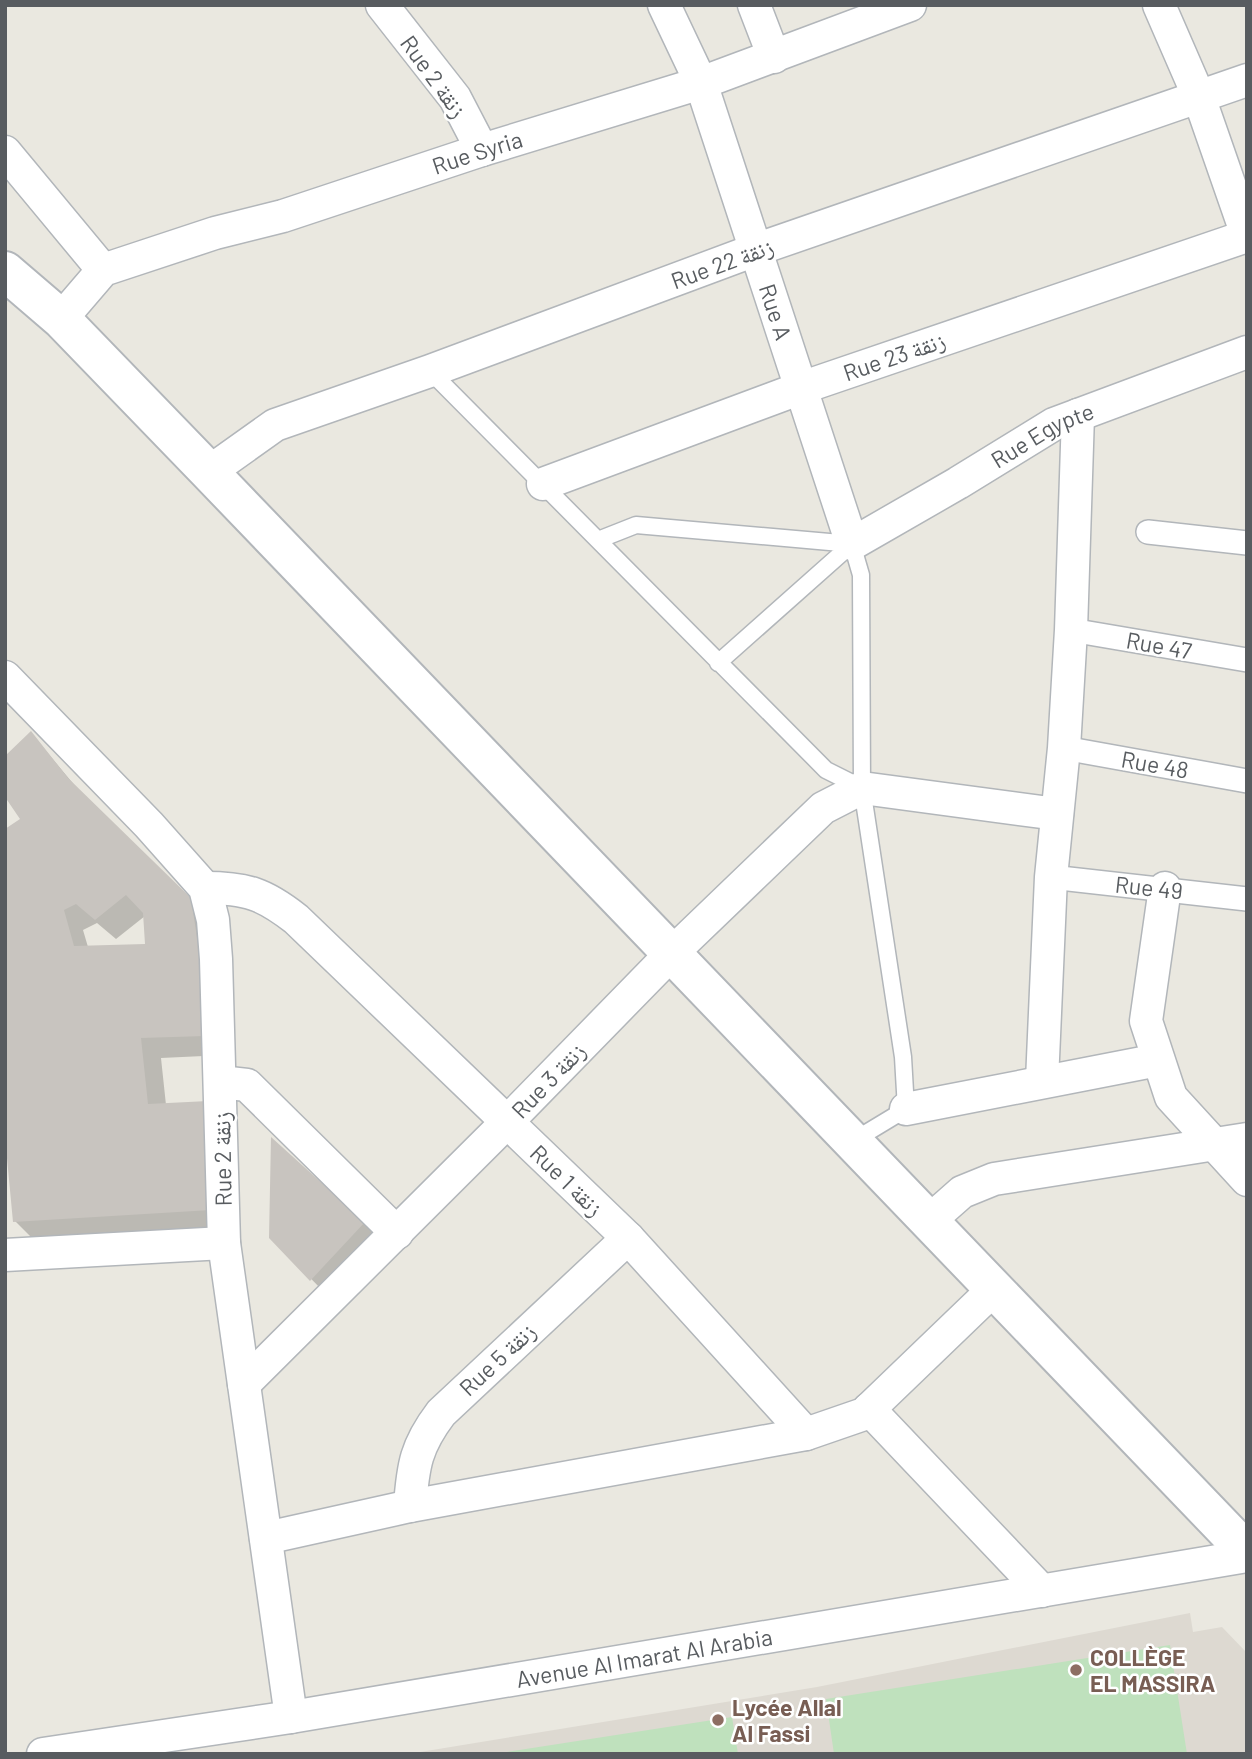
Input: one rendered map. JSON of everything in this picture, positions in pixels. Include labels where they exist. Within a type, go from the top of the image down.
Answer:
[{"type":"street","name":"Rue 2 زنقة","points":[[382,5],[455,98],[482,150]]},
{"type":"street","name":"Rue A","points":[[664,5],[701,83],[852,544]]},
{"type":"street","points":[[754,5],[774,57]]},
{"type":"street","name":"Rue Syria","points":[[61,318],[103,271],[215,233],[283,216],[482,150],[701,83],[911,5]]},
{"type":"street","points":[[1160,5],[1199,97],[1247,235]]},
{"type":"street","name":"Rue 22 زنقة","points":[[209,472],[275,425],[430,371],[755,250],[1247,80]]},
{"type":"street","points":[[5,152],[103,271]]},
{"type":"street","name":"Rue 23 زنقة","points":[[543,484],[801,388],[1247,235]]},
{"type":"street","points":[[5,271],[61,318],[1247,1554]]},
{"type":"street","name":"Rue Egypte","points":[[852,544],[958,484],[1054,424],[1247,352]]},
{"type":"street","points":[[1042,1081],[1051,877],[1064,748],[1071,630],[1078,415]]},
{"type":"street","points":[[1148,532],[1247,543]]},
{"type":"street","name":"Rue 47","points":[[1071,630],[1247,660]]},
{"type":"street","name":"Rue 2 زنقة","points":[[5,677],[149,825],[205,888],[213,920],[224,1243],[291,1717]]},
{"type":"street","name":"Rue 48","points":[[1064,748],[1247,781]]},
{"type":"street","points":[[862,788],[1057,814]]},
{"type":"street","name":"Rue 3 زنقة","points":[[244,1384],[508,1122],[671,954],[822,808],[862,788]]},
{"type":"street","name":"Rue 49","points":[[1051,877],[1247,899]]},
{"type":"street","name":"Rue 1 زنقة","points":[[205,888],[249,891],[274,901],[296,919],[628,1238],[806,1434]]},
{"type":"street","points":[[1164,888],[1146,1021],[1171,1097],[1247,1180]]},
{"type":"street","points":[[906,1109],[1158,1060]]},
{"type":"street","points":[[220,1083],[247,1085],[397,1233]]},
{"type":"street","points":[[928,1222],[962,1192],[994,1179],[1247,1139]]},
{"type":"street","name":"Rue 5 زنقة","points":[[410,1506],[412,1475],[418,1450],[425,1434],[441,1413],[628,1238]]},
{"type":"street","points":[[5,1255],[224,1243]]},
{"type":"street","points":[[266,1538],[410,1506],[806,1434],[864,1414],[994,1289]]},
{"type":"street","points":[[869,1409],[1042,1591]]},
{"type":"street","name":"Avenue Al Imarat Al Arabia","points":[[43,1754],[291,1717],[1247,1554]]},
{"type":"lane","points":[[430,371],[825,770],[862,788]]},
{"type":"lane","points":[[597,540],[636,525],[852,544]]},
{"type":"lane","points":[[718,663],[852,544]]},
{"type":"lane","points":[[851,1142],[906,1109],[903,1057],[862,788],[861,575],[852,544]]},
{"type":"shaded area","name":"COLLÈGE EL MASSIRA","points":[[1190,1613],[1193,1632],[1222,1627],[1247,1653],[1247,1754],[408,1754],[817,1687]]},
{"type":"green space","name":"COLLÈGE EL MASSIRA","points":[[1170,1645],[1187,1754],[834,1754],[826,1699]]},
{"type":"green space","points":[[732,1717],[738,1754],[494,1754]]},
{"type":"building","points":[[31,731],[68,778],[191,898],[201,964],[206,1036],[141,1038],[148,1104],[208,1101],[211,1210],[13,1222],[5,1137],[5,829],[20,819],[5,797],[5,756]],"holes":[[[126,895],[143,913],[145,944],[74,946],[64,910],[76,904],[95,920]]]},
{"type":"building","points":[[271,1137],[365,1222],[310,1281],[269,1238]]},
{"type":"place","name":"COLLÈGE EL MASSIRA","points":[[1076,1670]]},
{"type":"place","name":"Lycée Allal Al Fassi","points":[[718,1720]]}]
